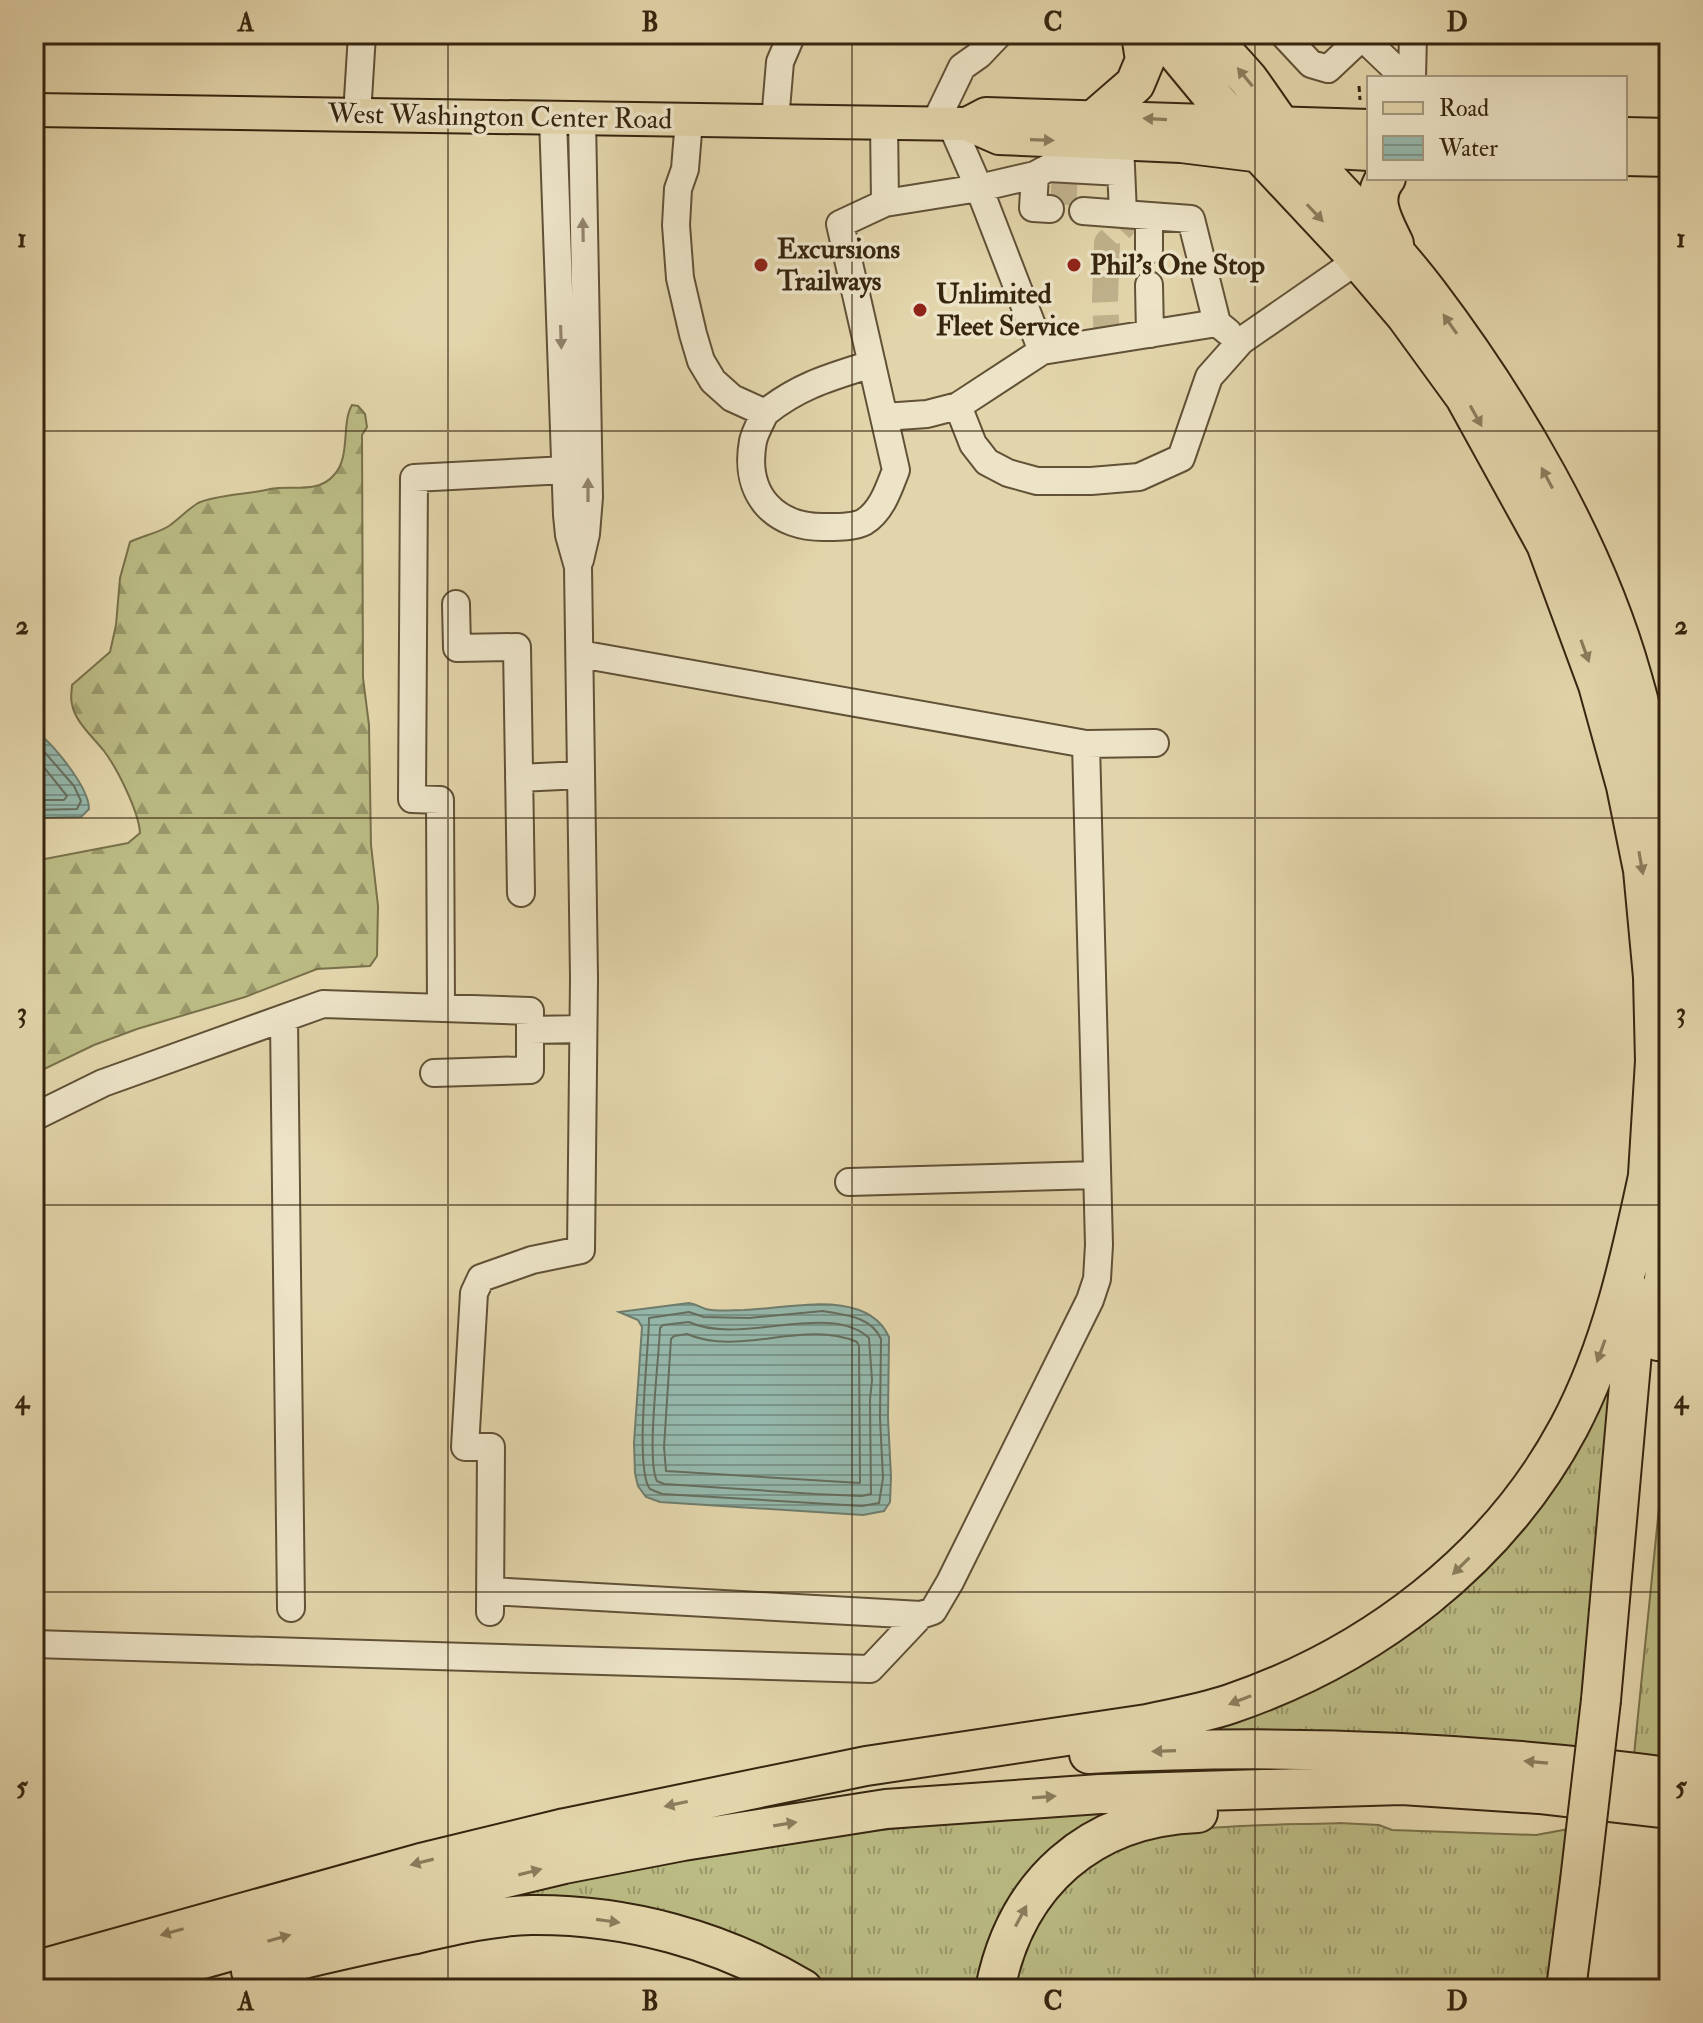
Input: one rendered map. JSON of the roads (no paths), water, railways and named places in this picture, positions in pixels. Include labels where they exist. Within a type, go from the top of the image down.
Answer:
[{"type":"highway","points":[[1122,176],[1135,84],[1145,60],[1141,34]]},
{"type":"highway","points":[[1161,34],[1233,122],[1281,143],[1404,265],[1427,291],[1493,386],[1527,441],[1576,534],[1599,586],[1632,676],[1664,792],[1669,855]]},
{"type":"highway","points":[[1207,34],[1249,80],[1281,143],[1358,260],[1406,316],[1465,397],[1546,544],[1598,685],[1626,786],[1643,870],[1653,977],[1655,1061],[1611,1701]]},
{"type":"highway","points":[[1385,180],[1379,194],[1380,214],[1404,265]]},
{"type":"highway","points":[[34,1971],[435,1859],[684,1802],[934,1754],[1147,1724],[1227,1705],[1325,1663],[1407,1613],[1447,1580],[1504,1521],[1536,1480],[1569,1426],[1599,1358],[1624,1288],[1650,1167]]},
{"type":"highway","points":[[1589,1989],[1591,1882],[1669,1227]]},
{"type":"highway","points":[[780,1785],[995,1759],[1094,1753],[1259,1750],[1402,1753],[1535,1762],[1669,1777]]},
{"type":"highway","points":[[995,1989],[1000,1963],[1031,1898],[1074,1852],[1099,1839],[1152,1818],[1187,1813],[1342,1806],[1402,1785]]},
{"type":"highway","points":[[95,1989],[414,1900],[549,1867],[795,1822],[886,1809],[1100,1794],[1402,1785],[1539,1794],[1669,1809]]},
{"type":"highway","points":[[1566,1989],[1591,1882]]},
{"type":"highway","points":[[174,1989],[443,1928],[528,1915],[611,1921],[678,1934],[724,1949],[803,1989]]},
{"type":"main road","name":"West Washington Center Road","points":[[34,110],[951,124],[986,114],[1122,176]]},
{"type":"main road","name":"West Washington Center Road","points":[[1281,143],[1364,115]]},
{"type":"main road","name":"West Washington Center Road","points":[[1122,176],[1233,122]]},
{"type":"main road","points":[[1627,134],[1669,135]]},
{"type":"main road","name":"West Washington Center Road","points":[[1122,176],[1181,146],[1281,143],[1367,154]]},
{"type":"main road","points":[[1627,159],[1669,160]]},
{"type":"street","points":[[357,115],[362,34]]},
{"type":"street","points":[[775,121],[780,62],[792,34]]},
{"type":"street","points":[[999,34],[962,67],[951,124],[1042,351]]},
{"type":"street","points":[[1412,76],[1413,34]]},
{"type":"street","points":[[1289,36],[1311,64],[1328,69],[1360,36],[1403,76]]},
{"type":"street","points":[[568,119],[566,470],[569,535],[578,567],[580,654],[581,1250],[532,1260],[481,1278],[474,1293],[465,1447],[491,1447],[490,1602],[921,1615],[933,1611],[1090,1300],[1097,1279],[1099,1245],[1086,744]]},
{"type":"street","points":[[568,119],[589,497],[586,534],[578,567]]},
{"type":"street","points":[[689,120],[685,169],[678,189],[676,225],[680,278],[693,334],[701,361],[713,381],[732,398],[765,413]]},
{"type":"street","points":[[884,123],[885,203]]},
{"type":"street","points":[[872,364],[789,394],[765,413],[753,439],[751,464],[754,485],[763,503],[784,519],[808,528],[842,527],[864,522],[884,500],[896,470],[872,364],[840,224],[885,203],[979,188],[1042,192],[1048,168],[1122,176],[1191,219],[1217,323],[1241,341]]},
{"type":"street","points":[[1084,202],[1122,176]]},
{"type":"street","points":[[1122,176],[1149,250]]},
{"type":"street","points":[[958,406],[973,444],[987,462],[1008,473],[1037,481],[1139,477],[1181,458],[1209,377],[1241,341],[1358,260]]},
{"type":"street","points":[[1149,285],[1150,334]]},
{"type":"street","points":[[884,417],[927,414],[958,406],[1042,351],[1217,323]]},
{"type":"street","points":[[441,1008],[440,800],[412,799],[414,478],[566,470]]},
{"type":"street","points":[[456,604],[457,648],[517,647],[521,893]]},
{"type":"street","points":[[580,654],[1086,744],[1155,743]]},
{"type":"street","points":[[519,778],[581,775]]},
{"type":"street","points":[[34,1117],[103,1083],[323,1004],[530,1011],[530,1070],[434,1073]]},
{"type":"street","points":[[284,1019],[291,1608]]},
{"type":"street","points":[[530,1030],[583,1029]]},
{"type":"street","points":[[849,1182],[1096,1175]]},
{"type":"street","points":[[34,1644],[870,1669],[921,1615]]},
{"type":"water","points":[[34,730],[59,754],[83,789],[89,809],[81,817],[34,818]]},
{"type":"water","points":[[689,1303],[720,1311],[824,1304],[845,1306],[878,1321],[889,1337],[891,1477],[890,1502],[884,1511],[863,1515],[660,1502],[646,1497],[638,1486],[635,1473],[634,1443],[642,1327],[638,1320],[619,1312]]},
{"type":"tunnel","points":[[1051,191],[1084,193]]},
{"type":"tunnel","points":[[1107,341],[1107,243],[1123,226],[1123,214]]},
{"type":"place","name":"Excursions Trailways","points":[[761,265]]},
{"type":"place","name":"Phil's One Stop","points":[[1074,265]]},
{"type":"place","name":"Unlimited Fleet Service","points":[[920,310]]}]
